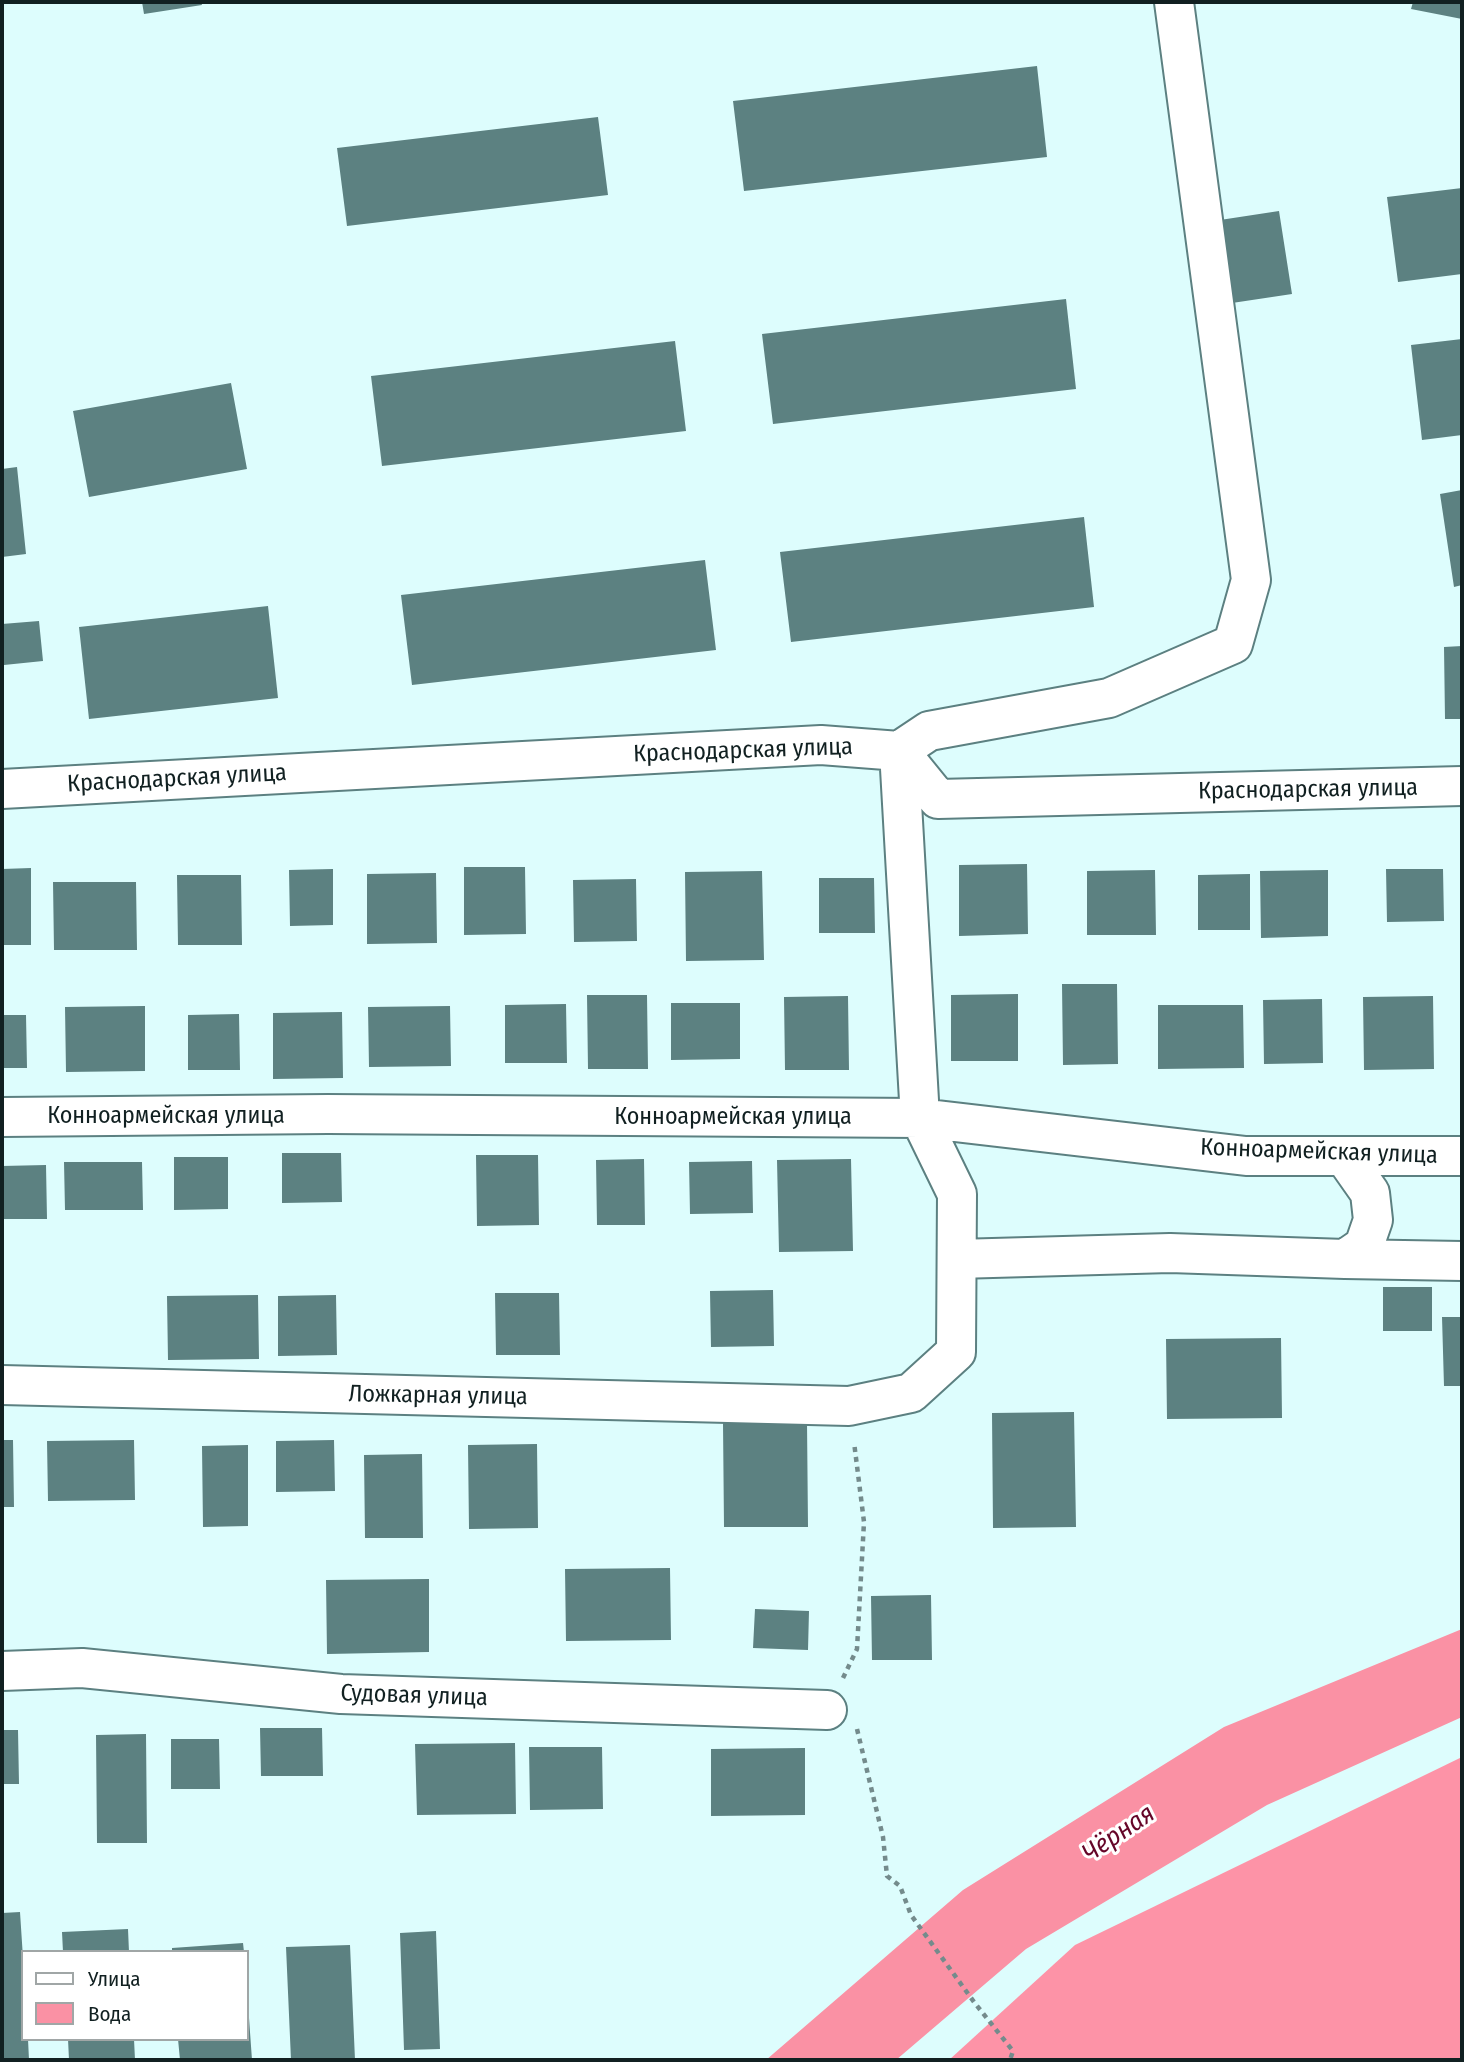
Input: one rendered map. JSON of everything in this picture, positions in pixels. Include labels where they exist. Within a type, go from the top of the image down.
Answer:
[{"type":"street","points":[[920,1118],[899,751],[929,731],[1109,698],[1233,644],[1251,580],[1174,2]]},
{"type":"street","name":"Краснодарская улица","points":[[2,789],[821,745],[899,751],[939,799],[1462,786]]},
{"type":"street","name":"Конноармейская улица","points":[[2,1117],[341,1115],[920,1118],[1246,1156],[1462,1156]]},
{"type":"street","name":"Ложкарная улица","points":[[2,1385],[861,1404],[911,1393],[956,1352],[957,1194],[920,1118]]},
{"type":"street","points":[[1344,1156],[1370,1193],[1373,1220],[1364,1246],[1345,1259]]},
{"type":"street","points":[[957,1259],[1170,1253],[1462,1261]]},
{"type":"street","name":"Судовая улица","points":[[2,1671],[82,1668],[341,1694],[827,1710]]},
{"type":"path","points":[[861,1404],[864,1522],[858,1649],[827,1710],[854,1718],[883,1837],[887,1875],[900,1886],[911,1915],[1013,2051],[1010,2060]]},
{"type":"shaded area","points":[[1462,1757],[1462,2060],[949,2060],[1075,1945]]},
{"type":"water","name":"Чёрная","points":[[1462,1629],[1462,1717],[1267,1805],[1026,1949],[896,2060],[766,2060],[963,1890],[1224,1727]]},
{"type":"building","points":[[142,2],[201,2],[202,5],[144,14]]},
{"type":"building","points":[[1413,2],[1462,2],[1462,19],[1411,9]]},
{"type":"building","points":[[1037,66],[1047,157],[744,191],[733,101]]},
{"type":"building","points":[[598,117],[608,195],[347,226],[337,148]]},
{"type":"building","points":[[1462,188],[1462,274],[1398,282],[1387,197]]},
{"type":"building","points":[[1279,211],[1292,294],[1232,303],[1220,220]]},
{"type":"building","points":[[1066,299],[1076,389],[773,424],[762,334]]},
{"type":"building","points":[[1462,339],[1462,435],[1422,440],[1411,345]]},
{"type":"building","points":[[675,341],[686,431],[382,466],[371,376]]},
{"type":"building","points":[[231,383],[247,469],[89,497],[73,411]]},
{"type":"building","points":[[17,467],[26,554],[2,557],[2,469]]},
{"type":"building","points":[[1462,490],[1462,585],[1454,587],[1440,494]]},
{"type":"building","points":[[1084,517],[1094,607],[791,642],[780,552]]},
{"type":"building","points":[[705,560],[716,650],[412,685],[401,595]]},
{"type":"building","points":[[268,606],[278,698],[89,719],[79,627]]},
{"type":"building","points":[[39,621],[43,661],[4,665],[2,624]]},
{"type":"building","points":[[1462,646],[1462,719],[1445,719],[1444,647]]},
{"type":"building","points":[[1027,864],[1028,934],[959,936],[959,865]]},
{"type":"building","points":[[464,867],[525,867],[526,934],[464,935]]},
{"type":"building","points":[[31,868],[31,945],[2,945],[2,869]]},
{"type":"building","points":[[333,869],[333,925],[290,926],[289,870]]},
{"type":"building","points":[[1386,869],[1443,869],[1444,921],[1387,922]]},
{"type":"building","points":[[1155,870],[1156,935],[1087,935],[1087,871]]},
{"type":"building","points":[[1328,870],[1328,936],[1261,938],[1260,871]]},
{"type":"building","points":[[762,871],[764,960],[686,961],[685,872]]},
{"type":"building","points":[[436,873],[437,943],[367,944],[367,874]]},
{"type":"building","points":[[1250,874],[1250,930],[1198,930],[1198,875]]},
{"type":"building","points":[[177,875],[241,875],[242,945],[178,945]]},
{"type":"building","points":[[819,878],[874,878],[875,933],[819,933]]},
{"type":"building","points":[[636,879],[637,941],[574,942],[573,880]]},
{"type":"building","points":[[53,882],[136,882],[137,950],[54,950]]},
{"type":"building","points":[[1062,984],[1117,984],[1118,1064],[1063,1065]]},
{"type":"building","points":[[1018,994],[1018,1061],[951,1061],[951,995]]},
{"type":"building","points":[[587,995],[647,995],[648,1069],[588,1069]]},
{"type":"building","points":[[848,996],[849,1070],[785,1070],[784,997]]},
{"type":"building","points":[[1433,996],[1434,1069],[1364,1070],[1363,997]]},
{"type":"building","points":[[1322,999],[1323,1063],[1264,1064],[1263,1000]]},
{"type":"building","points":[[671,1003],[740,1003],[740,1059],[671,1060]]},
{"type":"building","points":[[566,1004],[567,1063],[505,1063],[505,1005]]},
{"type":"building","points":[[1158,1005],[1243,1005],[1244,1068],[1158,1069]]},
{"type":"building","points":[[145,1006],[145,1071],[66,1072],[65,1007]]},
{"type":"building","points":[[450,1006],[451,1066],[369,1067],[368,1007]]},
{"type":"building","points":[[342,1012],[343,1078],[273,1079],[273,1013]]},
{"type":"building","points":[[239,1014],[240,1070],[188,1070],[188,1015]]},
{"type":"building","points":[[2,1015],[26,1015],[27,1068],[2,1068]]},
{"type":"building","points":[[282,1153],[341,1153],[342,1202],[282,1203]]},
{"type":"building","points":[[476,1155],[538,1155],[539,1225],[477,1226]]},
{"type":"building","points":[[174,1157],[228,1157],[228,1209],[174,1210]]},
{"type":"building","points":[[644,1159],[645,1225],[597,1225],[596,1160]]},
{"type":"building","points":[[851,1159],[853,1251],[779,1252],[777,1160]]},
{"type":"building","points":[[752,1161],[753,1213],[690,1214],[689,1162]]},
{"type":"building","points":[[64,1162],[142,1162],[143,1210],[65,1210]]},
{"type":"building","points":[[46,1165],[47,1219],[2,1219],[2,1166]]},
{"type":"building","points":[[1383,1287],[1432,1287],[1432,1331],[1383,1331]]},
{"type":"building","points":[[773,1290],[774,1346],[711,1347],[710,1291]]},
{"type":"building","points":[[495,1293],[559,1293],[560,1355],[496,1355]]},
{"type":"building","points":[[258,1295],[259,1359],[168,1360],[167,1296]]},
{"type":"building","points":[[336,1295],[337,1355],[278,1356],[278,1296]]},
{"type":"building","points":[[1442,1317],[1462,1317],[1462,1386],[1444,1386]]},
{"type":"building","points":[[1281,1338],[1282,1418],[1167,1419],[1166,1339]]},
{"type":"building","points":[[1074,1412],[1076,1527],[993,1528],[992,1413]]},
{"type":"building","points":[[807,1422],[808,1527],[724,1527],[723,1423]]},
{"type":"building","points":[[2,1440],[13,1440],[14,1507],[2,1507]]},
{"type":"building","points":[[134,1440],[135,1500],[48,1501],[47,1441]]},
{"type":"building","points":[[334,1440],[335,1491],[276,1492],[276,1441]]},
{"type":"building","points":[[537,1444],[538,1528],[469,1529],[468,1445]]},
{"type":"building","points":[[248,1445],[248,1526],[203,1527],[202,1446]]},
{"type":"building","points":[[422,1454],[423,1538],[365,1538],[364,1455]]},
{"type":"building","points":[[670,1568],[671,1640],[566,1641],[565,1569]]},
{"type":"building","points":[[429,1579],[429,1652],[327,1654],[326,1580]]},
{"type":"building","points":[[931,1595],[932,1660],[872,1660],[871,1596]]},
{"type":"building","points":[[755,1609],[809,1611],[808,1650],[753,1648]]},
{"type":"building","points":[[260,1728],[322,1728],[323,1776],[261,1776]]},
{"type":"building","points":[[2,1730],[18,1730],[19,1784],[2,1784]]},
{"type":"building","points":[[146,1734],[147,1843],[97,1843],[96,1735]]},
{"type":"building","points":[[171,1739],[219,1739],[220,1789],[171,1789]]},
{"type":"building","points":[[515,1743],[516,1814],[417,1815],[415,1744]]},
{"type":"building","points":[[529,1747],[602,1747],[603,1809],[530,1810]]},
{"type":"building","points":[[805,1748],[805,1815],[711,1816],[711,1749]]},
{"type":"building","points":[[20,1912],[22,1950],[21,2041],[28,2041],[29,2060],[2,2060],[2,1913]]},
{"type":"building","points":[[128,1929],[129,1950],[63,1950],[62,1932]]},
{"type":"building","points":[[436,1931],[440,2049],[404,2050],[400,1933]]},
{"type":"building","points":[[243,1943],[244,1950],[172,1950]]},
{"type":"building","points":[[350,1945],[355,2060],[291,2060],[286,1947]]},
{"type":"building","points":[[249,2018],[252,2060],[180,2060],[178,2041],[248,2041]]},
{"type":"building","points":[[68,2041],[134,2041],[135,2060],[69,2060]]}]
